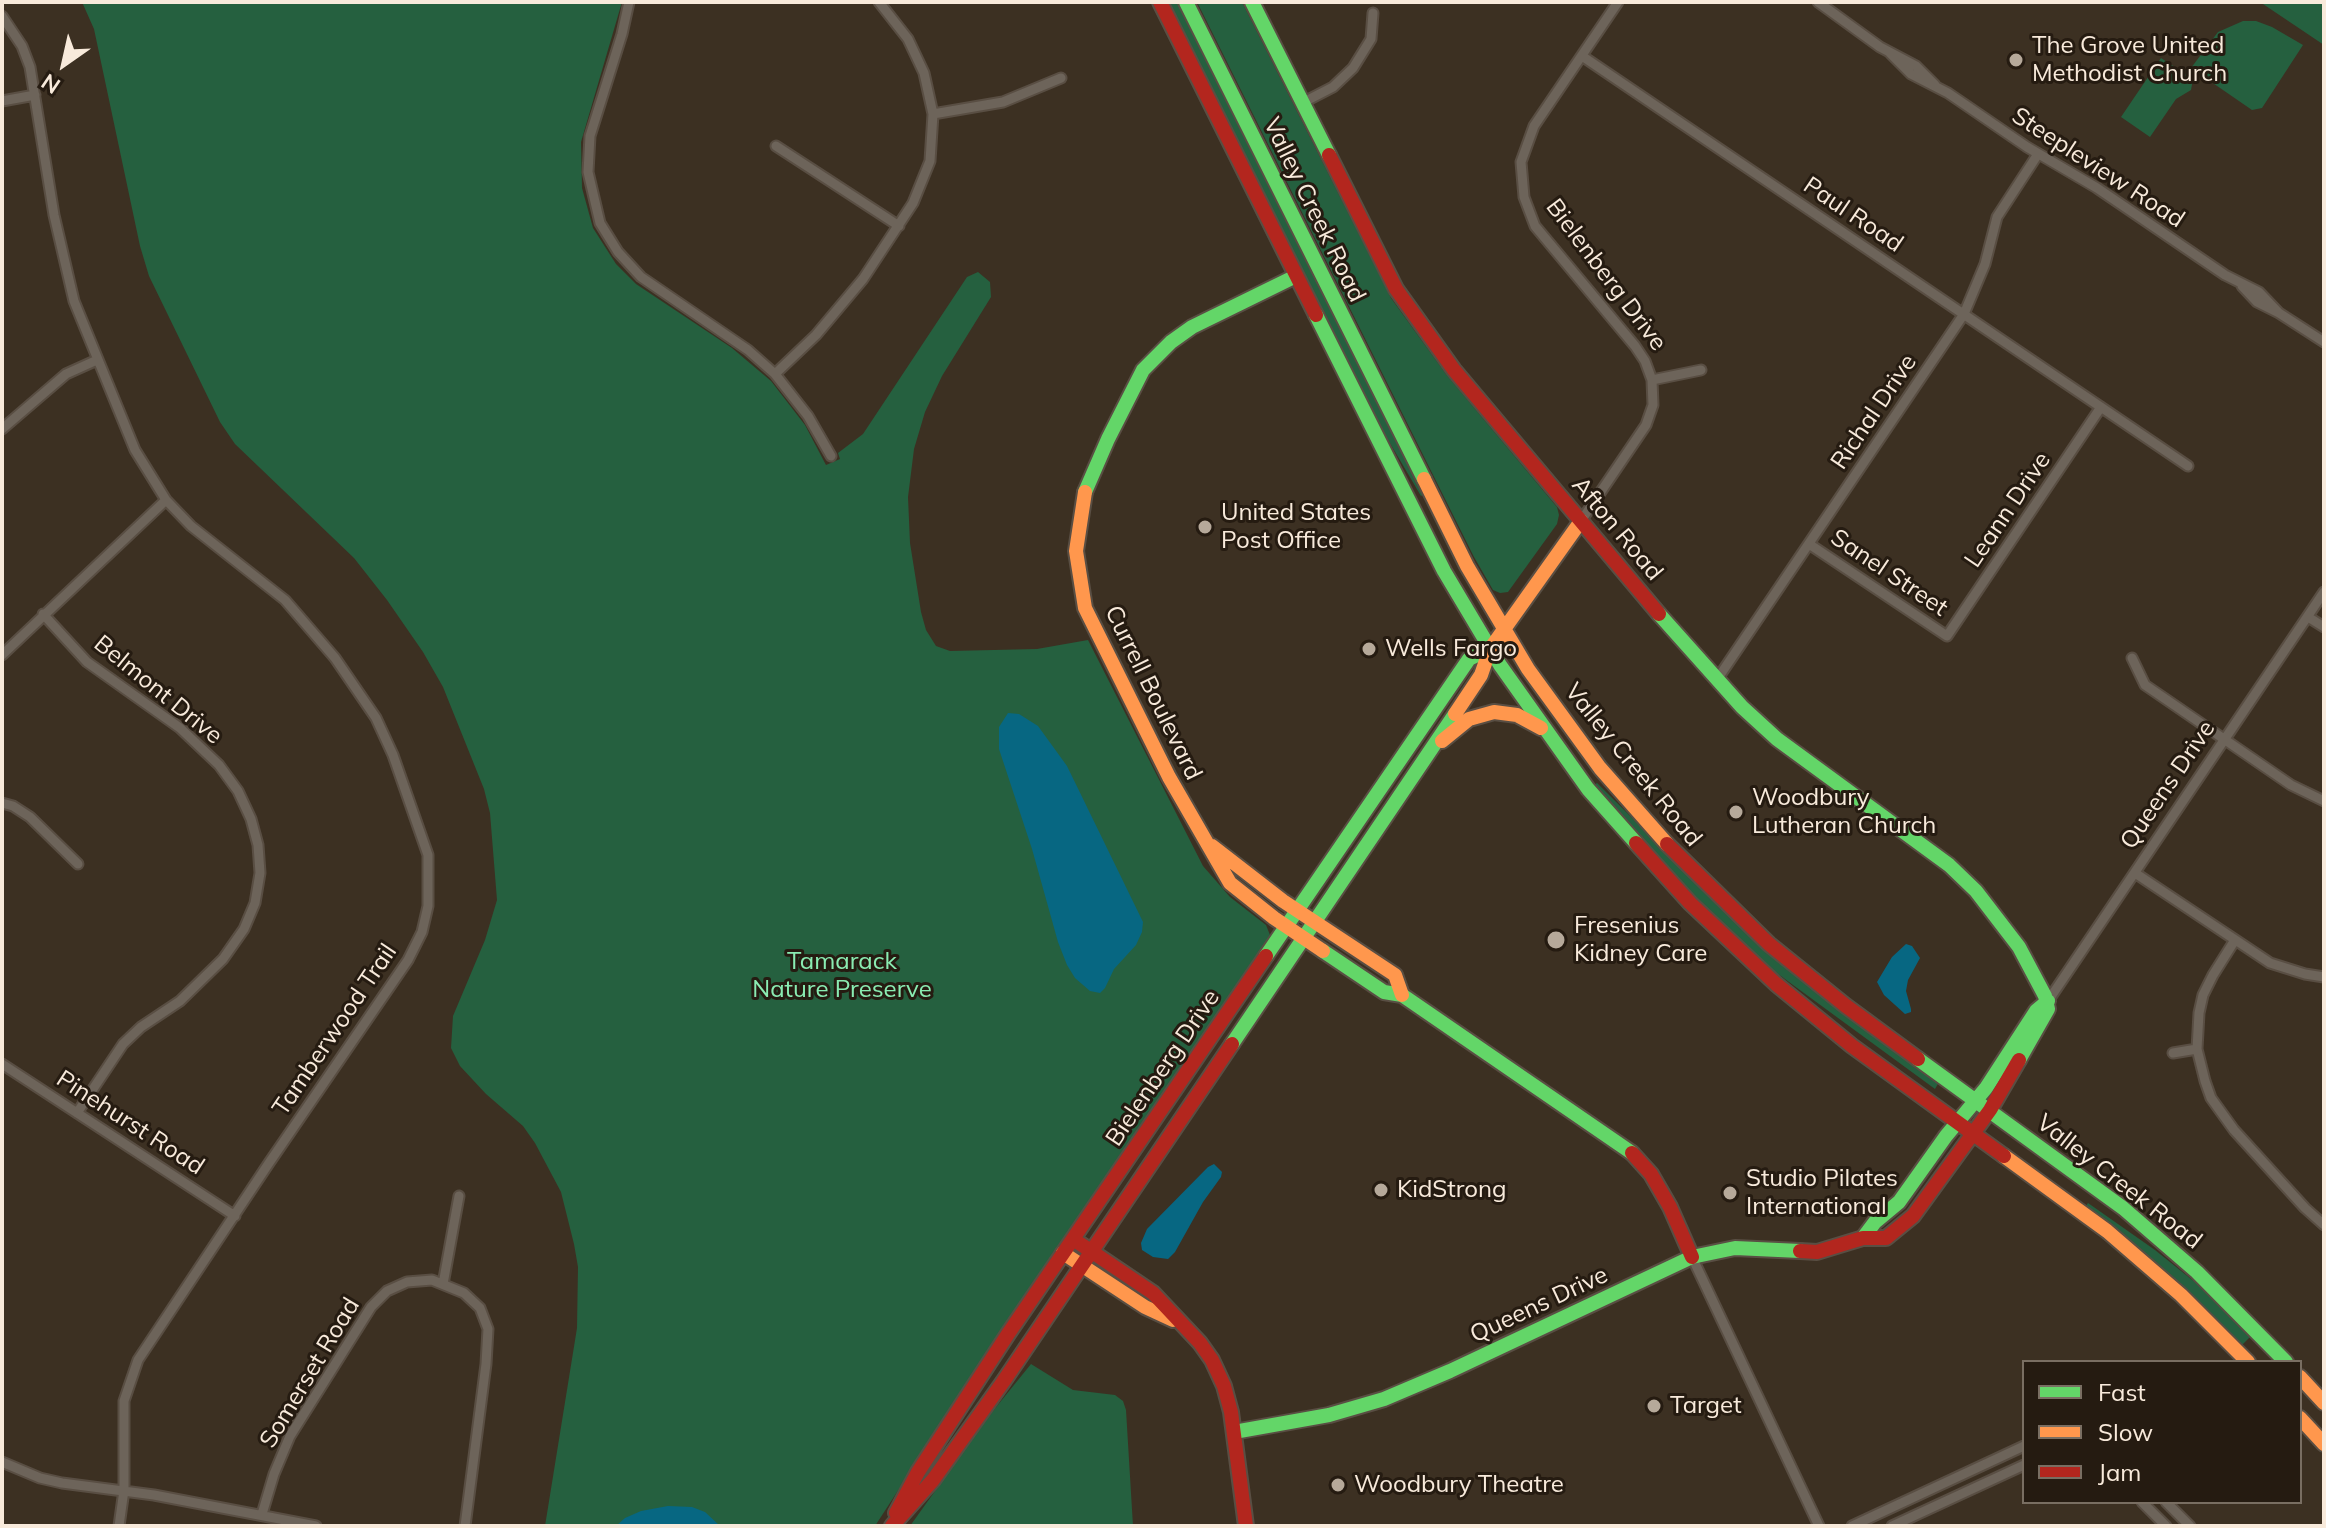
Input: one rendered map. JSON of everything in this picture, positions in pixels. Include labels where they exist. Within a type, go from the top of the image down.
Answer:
[{"type":"street","points":[[629,2],[590,136],[588,172],[600,223],[618,252],[641,277],[748,350],[775,374],[808,416],[831,456]]},
{"type":"street","points":[[775,374],[850,296],[899,226],[923,184],[930,161],[933,114],[927,83],[917,54],[879,2]]},
{"type":"street","name":"Valley Creek Road","points":[[1160,2],[1432,549],[1490,649],[1588,789],[1636,845],[1730,943],[1833,1031],[2077,1208],[2135,1254],[2246,1360]]},
{"type":"street","name":"Valley Creek Road","points":[[1186,2],[1456,545],[1503,630],[1600,768],[1707,886],[1769,944],[1827,991],[2142,1223],[2215,1289],[2282,1360]]},
{"type":"street","name":"Afton Road","points":[[1252,2],[1386,270],[1413,314],[1454,370],[1716,681],[1777,739],[1961,875],[2007,927],[2048,1001]]},
{"type":"street","name":"Bielenberg Drive","points":[[890,1526],[933,1480],[1083,1266],[1481,675],[1490,649],[1646,425],[1653,405],[1652,380],[1645,361],[1539,231],[1524,197],[1521,171],[1526,142],[1534,126],[1618,2]]},
{"type":"street","name":"Steepleview Road","points":[[1818,2],[1890,53],[1911,74],[1938,87],[2038,154],[2084,179],[2237,281],[2254,300],[2324,342]]},
{"type":"street","points":[[1302,103],[1337,84],[1353,68],[1371,39],[1373,13]]},
{"type":"street","name":"Tamberwood Trail","points":[[2,16],[22,46],[30,67],[64,263],[74,301],[135,450],[166,500],[191,526],[285,600],[335,658],[376,718],[393,755],[428,855],[428,906],[422,932],[408,960],[138,1360],[124,1401],[124,1490],[119,1526]]},
{"type":"street","name":"Paul Road","points":[[1582,56],[2188,466]]},
{"type":"street","points":[[933,114],[1003,102],[1061,78]]},
{"type":"street","points":[[2,101],[35,95]]},
{"type":"street","points":[[776,146],[899,226]]},
{"type":"street","name":"Richal Drive","points":[[1716,681],[1964,314],[1985,264],[1997,217],[2038,154]]},
{"type":"street","name":"Currell Boulevard","points":[[1296,276],[1192,327],[1157,354],[1131,391],[1091,475],[1080,516],[1077,567],[1085,608],[1169,777],[1230,883],[1384,992],[1402,995],[1614,1139],[1636,1157],[1661,1190],[1692,1257]]},
{"type":"street","points":[[2,429],[66,374],[97,360]]},
{"type":"street","points":[[1652,380],[1701,370]]},
{"type":"street","name":"Leann Drive","points":[[1947,636],[2101,407]]},
{"type":"street","points":[[2,655],[166,500]]},
{"type":"street","name":"Sanel Street","points":[[1809,544],[1947,636]]},
{"type":"street","name":"Queens Drive","points":[[1863,1238],[1875,1222],[1899,1202],[1977,1101],[2324,592]]},
{"type":"street","name":"Belmont Drive","points":[[43,614],[87,662],[180,728],[219,765],[238,791],[251,819],[258,845],[260,873],[255,903],[244,929],[223,959],[180,1001],[141,1027],[123,1044],[77,1113]]},
{"type":"street","points":[[2308,617],[2324,627]]},
{"type":"street","name":"Bielenberg Drive","points":[[890,1526],[931,1453],[1063,1253],[1297,910],[1469,659],[1490,649]]},
{"type":"street","points":[[2132,658],[2145,685],[2291,785],[2324,801]]},
{"type":"street","points":[[1432,748],[1480,714],[1517,715],[1544,730]]},
{"type":"street","points":[[2,803],[30,817],[78,864]]},
{"type":"street","name":"Currell Boulevard","points":[[1206,841],[1297,910],[1395,975],[1402,995]]},
{"type":"street","points":[[2135,873],[2270,963],[2324,977]]},
{"type":"street","points":[[2235,940],[2203,995],[2196,1031],[2205,1081],[2221,1113],[2305,1208],[2324,1225]]},
{"type":"street","name":"Queens Drive","points":[[1234,1432],[1344,1411],[1406,1390],[1692,1257],[1735,1248],[1817,1252],[1863,1238],[1886,1238],[1924,1202],[1974,1134],[2047,1014],[2048,1001]]},
{"type":"street","points":[[2173,1053],[2197,1049]]},
{"type":"street","name":"Pinehurst Road","points":[[2,1064],[235,1216]]},
{"type":"street","points":[[459,1196],[443,1284],[464,1293],[480,1308],[488,1329],[465,1526]]},
{"type":"street","points":[[1073,1239],[1153,1293],[1200,1343],[1221,1377],[1229,1401],[1246,1526]]},
{"type":"street","points":[[1063,1253],[1145,1307],[1180,1324]]},
{"type":"street","points":[[1692,1257],[1819,1526]]},
{"type":"street","name":"Somerset Road","points":[[262,1514],[290,1436],[371,1307],[387,1291],[407,1282],[432,1280],[443,1284]]},
{"type":"street","points":[[2302,1379],[2324,1403]]},
{"type":"street","points":[[2302,1420],[2324,1444]]},
{"type":"street","points":[[1852,1526],[2022,1447]]},
{"type":"street","points":[[2,1462],[40,1478],[124,1490],[316,1526]]},
{"type":"street","points":[[1892,1526],[2022,1466]]},
{"type":"street","points":[[2168,1504],[2190,1526]]},
{"type":"street","points":[[2146,1506],[2166,1526]]},
{"type":"green space","name":"Tamarack Nature Preserve","points":[[82,2],[622,2],[581,142],[582,188],[593,228],[616,264],[636,284],[732,348],[771,381],[805,425],[826,465],[840,459],[838,453],[863,434],[967,277],[978,272],[990,282],[991,297],[942,376],[925,412],[914,449],[908,497],[910,543],[926,630],[936,646],[950,651],[1037,649],[1088,640],[1203,866],[1230,897],[1266,925],[1270,935],[1011,1317],[875,1526],[545,1526],[577,1328],[578,1267],[574,1244],[561,1192],[535,1143],[523,1126],[460,1066],[451,1048],[453,1016],[485,940],[497,900],[490,813],[484,789],[443,687],[387,600],[354,558],[235,444],[220,422],[149,276],[94,29]]},
{"type":"green space","points":[[1168,2],[1178,2],[1423,495],[1374,416]]},
{"type":"green space","points":[[1197,2],[1242,2],[1391,298],[1446,374],[1557,507],[1557,524],[1508,592],[1493,590],[1474,557]]},
{"type":"green space","points":[[2260,2],[2324,2],[2324,45]]},
{"type":"green space","points":[[2243,21],[2256,21],[2272,27],[2303,45],[2262,108],[2252,110],[2191,68],[2218,32]]},
{"type":"green space","points":[[2161,58],[2193,79],[2191,90],[2176,99],[2150,137],[2121,117]]},
{"type":"green space","points":[[1597,783],[1756,941],[1826,1000],[1939,1082],[1935,1089],[1763,963],[1694,898],[1628,826],[1594,785]]},
{"type":"green space","points":[[2088,1203],[2155,1250],[2211,1295],[2252,1335],[2242,1345],[2164,1271],[2086,1206]]},
{"type":"green space","points":[[1031,1364],[1073,1390],[1115,1395],[1123,1401],[1133,1526],[910,1526],[988,1417]]},
{"type":"water","points":[[1008,713],[1019,714],[1038,726],[1067,766],[1143,922],[1136,945],[1114,969],[1100,993],[1090,991],[1075,978],[1058,942],[999,749],[999,727]]},
{"type":"water","points":[[1906,944],[1912,946],[1920,958],[1908,980],[1906,991],[1911,1012],[1905,1014],[1884,995],[1877,982],[1892,957]]},
{"type":"water","points":[[1214,1164],[1222,1172],[1221,1177],[1175,1252],[1168,1259],[1153,1257],[1142,1250],[1141,1243],[1147,1229]]},
{"type":"water","points":[[668,1506],[692,1507],[705,1512],[720,1526],[616,1526],[641,1511]]},
{"type":"traffic: fast","points":[[1186,2],[1424,479]]},
{"type":"traffic: fast","points":[[1252,2],[1329,155]]},
{"type":"traffic: fast","points":[[1085,492],[1143,370],[1171,342],[1192,327],[1296,276]]},
{"type":"traffic: fast","points":[[1316,315],[1444,571],[1500,665],[1588,789],[1636,843]]},
{"type":"traffic: fast","points":[[1659,614],[1742,707],[1777,739],[1949,865],[1976,891],[2019,947],[2045,996],[2048,1009],[2019,1060]]},
{"type":"traffic: fast","points":[[1266,956],[1469,659],[1490,649]]},
{"type":"traffic: fast","points":[[1232,1044],[1455,714]]},
{"type":"traffic: fast","points":[[1323,951],[1384,992],[1402,995],[1632,1153]]},
{"type":"traffic: fast","points":[[1863,1238],[1875,1222],[1899,1202],[1946,1136],[1986,1088],[2036,1011],[2048,1001]]},
{"type":"traffic: fast","points":[[1918,1059],[2123,1208],[2197,1272],[2284,1360]]},
{"type":"traffic: fast","points":[[1234,1432],[1329,1415],[1384,1399],[1692,1257],[1735,1248],[1800,1251]]},
{"type":"traffic: slow","points":[[1424,479],[1467,566],[1528,669],[1600,768],[1667,844]]},
{"type":"traffic: slow","points":[[1085,492],[1076,551],[1085,608],[1169,777],[1230,883],[1323,951]]},
{"type":"traffic: slow","points":[[1455,714],[1481,675],[1490,649],[1581,521]]},
{"type":"traffic: slow","points":[[1442,741],[1469,719],[1494,712],[1517,715],[1541,728]]},
{"type":"traffic: slow","points":[[1212,846],[1283,901],[1395,975],[1402,995]]},
{"type":"traffic: slow","points":[[2004,1156],[2107,1231],[2181,1295],[2246,1360]]},
{"type":"traffic: slow","points":[[1063,1253],[1145,1307],[1173,1320]]},
{"type":"traffic: slow","points":[[2302,1379],[2324,1403]]},
{"type":"traffic: slow","points":[[2302,1420],[2324,1444]]},
{"type":"traffic: jam","points":[[1160,2],[1316,315]]},
{"type":"traffic: jam","points":[[1329,155],[1396,289],[1454,370],[1659,614]]},
{"type":"traffic: jam","points":[[1636,843],[1690,903],[1776,984],[1852,1046],[2004,1156]]},
{"type":"traffic: jam","points":[[1667,844],[1769,944],[1918,1059]]},
{"type":"traffic: jam","points":[[896,1513],[918,1472],[1008,1334],[1266,956]]},
{"type":"traffic: jam","points":[[892,1526],[933,1480],[1003,1382],[1232,1044]]},
{"type":"traffic: jam","points":[[1800,1251],[1817,1252],[1863,1238],[1886,1238],[1913,1216],[1990,1110],[2019,1060]]},
{"type":"traffic: jam","points":[[1632,1153],[1651,1174],[1670,1207],[1692,1257]]},
{"type":"traffic: jam","points":[[1073,1239],[1153,1293],[1212,1360],[1231,1412],[1246,1526]]},
{"type":"place","name":"The Grove United Methodist Church","points":[[2016,60]]},
{"type":"place","name":"United States Post Office","points":[[1205,527]]},
{"type":"place","name":"Wells Fargo","points":[[1369,649]]},
{"type":"place","name":"Woodbury Lutheran Church","points":[[1736,812]]},
{"type":"place","name":"Fresenius Kidney Care","points":[[1556,940]]},
{"type":"place","name":"KidStrong","points":[[1381,1190]]},
{"type":"place","name":"Studio Pilates International","points":[[1730,1193]]},
{"type":"place","name":"Target","points":[[1654,1406]]},
{"type":"place","name":"Woodbury Theatre","points":[[1338,1485]]}]
